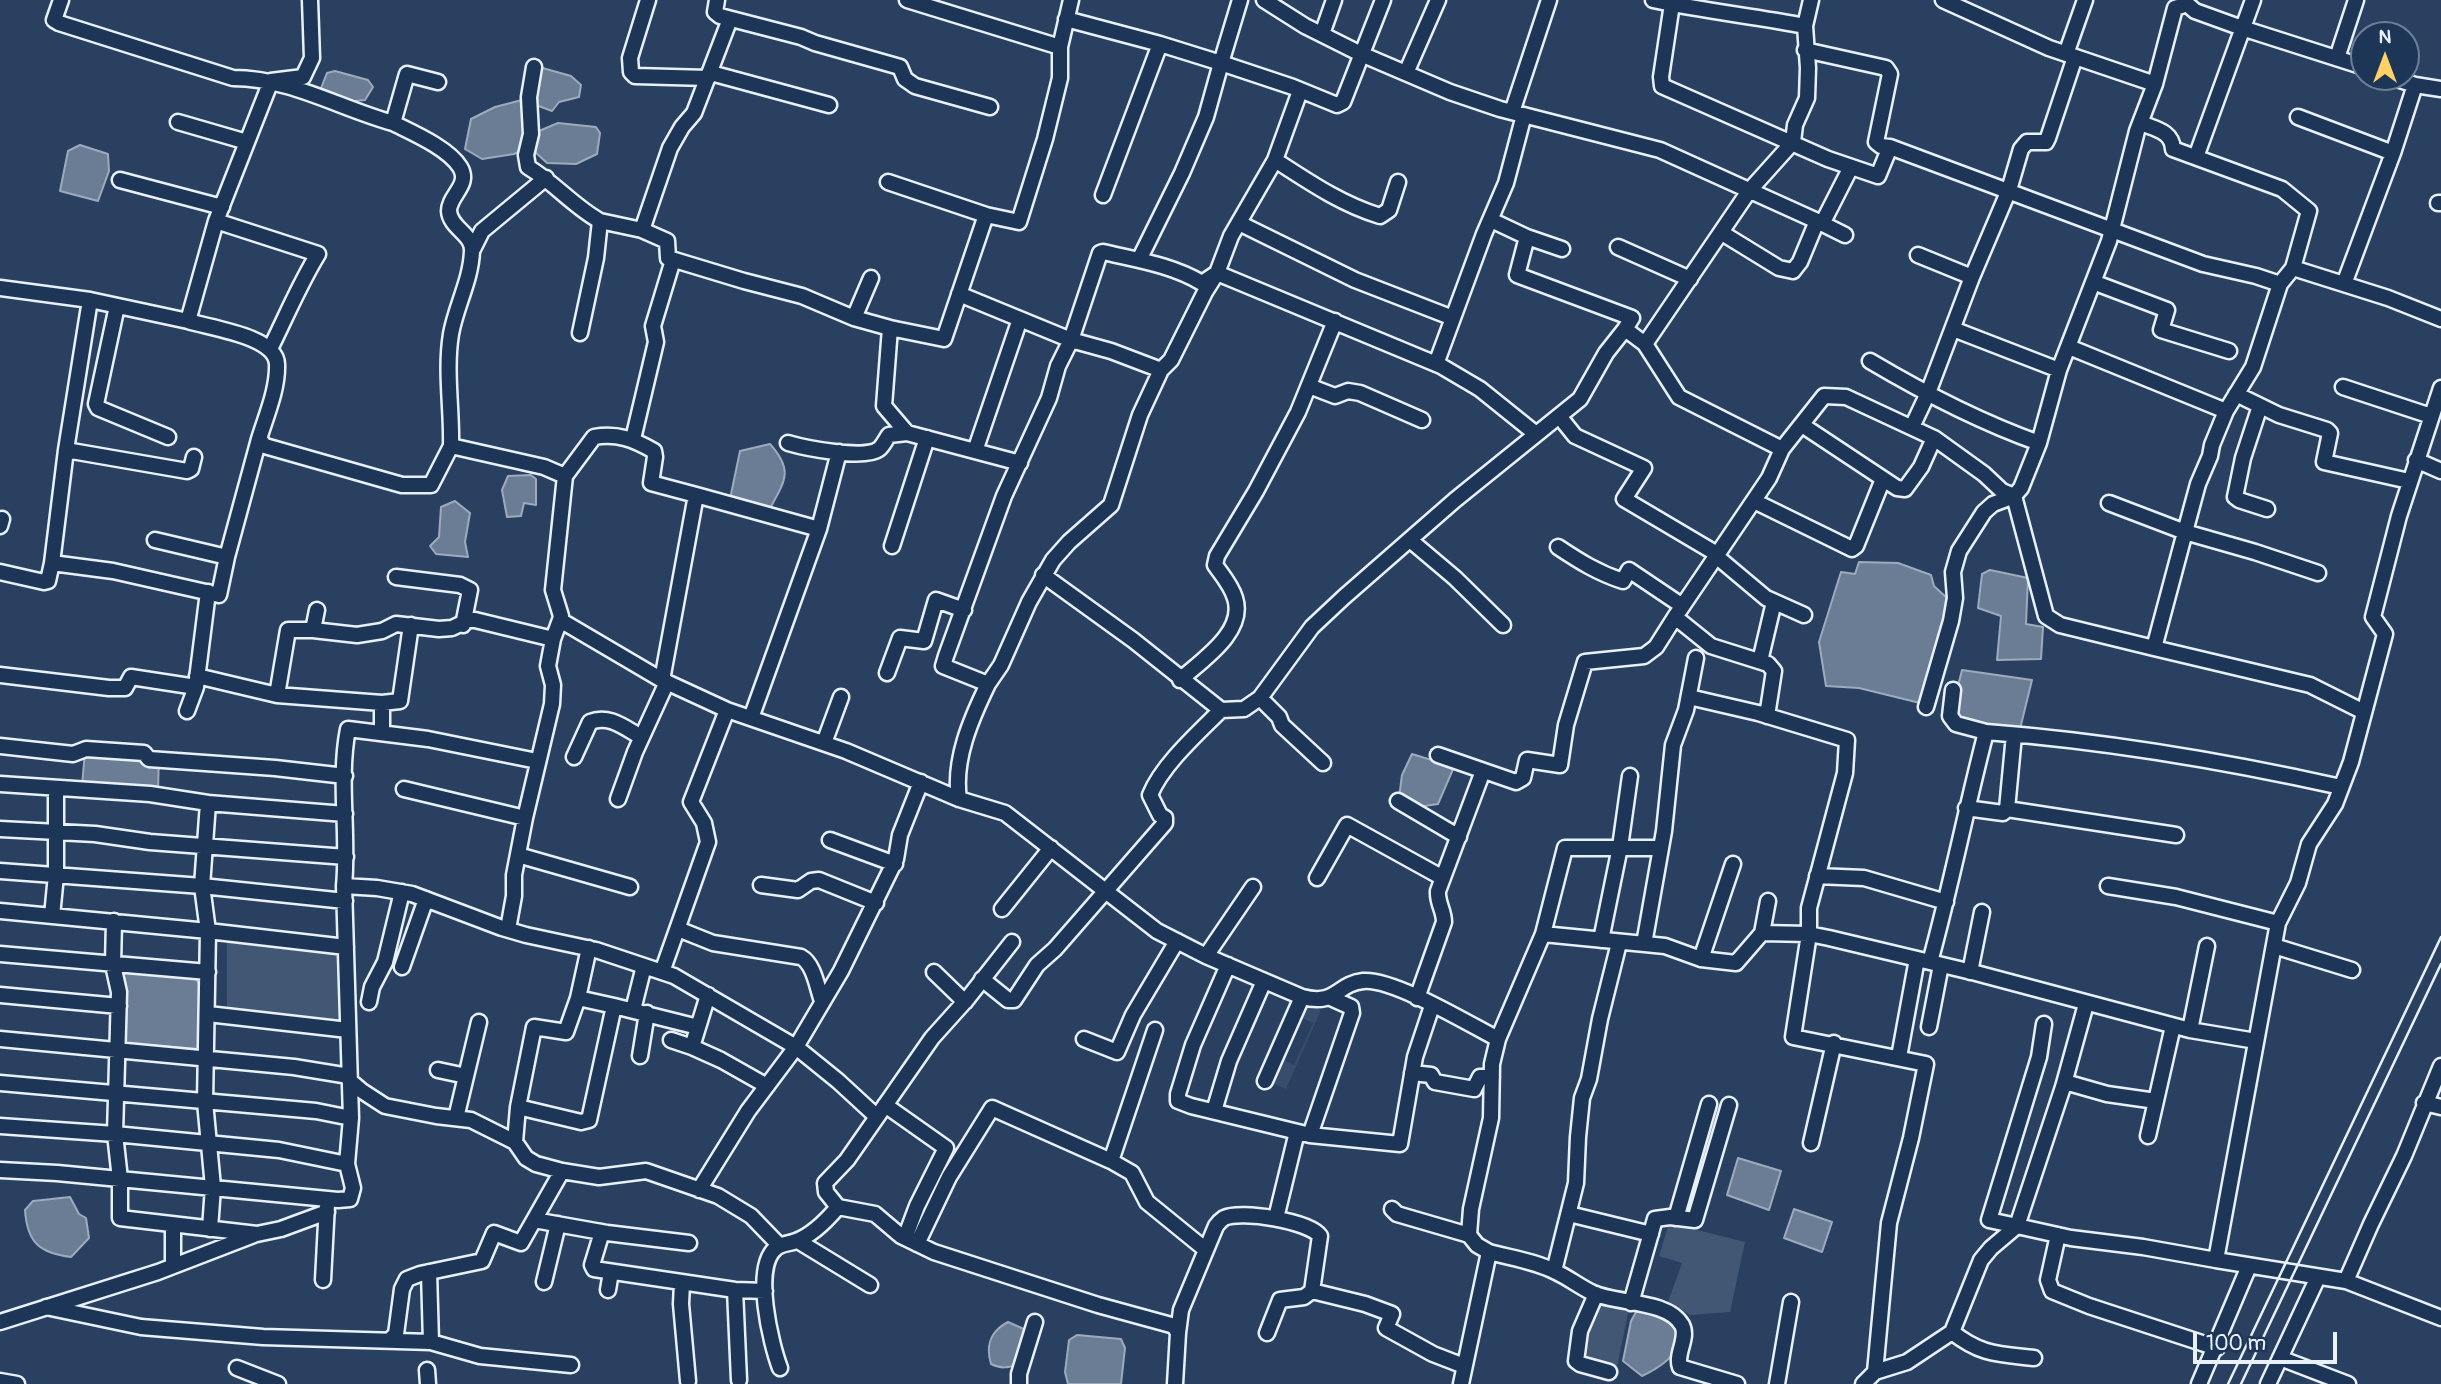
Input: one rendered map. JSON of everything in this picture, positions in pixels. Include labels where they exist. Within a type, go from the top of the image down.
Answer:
[{"type":"street","points":[[61,0],[54,20],[56,22],[233,78],[258,78],[308,92],[393,124],[429,142],[449,156],[460,168],[462,186],[449,207],[451,220],[467,238],[472,249]]},
{"type":"street","points":[[271,82],[303,78],[312,58],[310,0]]},
{"type":"street","points":[[648,0],[630,58],[631,72],[635,76],[710,75],[829,106]]},
{"type":"street","points":[[717,0],[716,14],[900,67],[905,79],[915,86],[990,107]]},
{"type":"street","points":[[907,0],[1060,47]]},
{"type":"street","points":[[888,182],[986,215],[1019,222],[1052,115],[1060,78],[1060,47],[1071,0]]},
{"type":"street","points":[[1139,260],[1187,163],[1206,117],[1240,0]]},
{"type":"street","points":[[1322,34],[1335,0]]},
{"type":"street","points":[[1066,19],[1221,63],[1340,105],[1383,0]]},
{"type":"street","points":[[1406,73],[1438,0]]},
{"type":"street","points":[[1436,364],[1514,161],[1518,113],[1549,0]]},
{"type":"street","points":[[1653,0],[1805,26]]},
{"type":"street","points":[[1645,344],[1749,191],[1793,142],[1795,125],[1807,98],[1805,26],[1811,0]]},
{"type":"street","points":[[1943,0],[2071,56],[2155,84]]},
{"type":"street","points":[[1976,14],[1982,0]]},
{"type":"street","points":[[1912,427],[2009,190],[2021,149],[2027,142],[2046,142],[2048,138],[2085,0]]},
{"type":"street","points":[[2196,157],[2253,0]]},
{"type":"street","points":[[2337,58],[2356,0]]},
{"type":"street","points":[[1267,1],[1304,26],[1450,92],[1518,113],[1660,150],[1845,235]]},
{"type":"street","points":[[1672,4],[1662,86],[1828,159],[1878,176],[1890,147]]},
{"type":"street","points":[[1926,707],[1951,621],[1955,598],[1953,572],[1959,551],[1984,512],[1993,503],[2014,496],[2021,488],[2039,443],[2059,370],[2111,230],[2141,123],[2155,84],[2175,4],[2197,5],[2242,28],[2350,63]]},
{"type":"street","points":[[642,230],[670,148],[694,113],[730,19]]},
{"type":"street","points":[[1103,195],[1160,44]]},
{"type":"street","points":[[1805,51],[1886,68],[1890,74],[1877,142],[1881,146],[2009,190],[2203,264],[2280,284]]},
{"type":"street","points":[[534,67],[529,97],[531,134],[526,162],[528,167],[560,188],[584,213],[600,221],[642,230],[667,241],[667,256],[673,260],[744,282],[802,296],[854,318],[944,338],[986,215]]},
{"type":"street","points":[[393,124],[407,74],[438,82]]},
{"type":"street","points":[[188,321],[219,214],[271,82]]},
{"type":"street","points":[[2420,86],[2441,89]]},
{"type":"street","points":[[959,799],[956,770],[978,704],[1001,665],[1043,575],[1069,542],[1111,505],[1140,415],[1161,370],[1171,360],[1217,273],[1238,223],[1275,160],[1300,91]]},
{"type":"street","points":[[2344,284],[2413,91]]},
{"type":"street","points":[[2298,117],[2393,153]]},
{"type":"street","points":[[178,122],[247,142]]},
{"type":"street","points":[[2141,123],[2168,134],[2173,142],[2173,149],[2282,189],[2309,211],[2293,268],[2280,284],[2253,367],[2225,411],[2198,484],[2154,648]]},
{"type":"street","points":[[1275,160],[1326,194],[1380,216],[1389,210],[1398,182]]},
{"type":"street","points":[[1721,233],[1779,268],[1793,271],[1851,167]]},
{"type":"street","points":[[259,439],[265,446],[402,485],[431,485],[451,446],[448,384],[451,334],[465,288],[472,249],[482,231],[546,178]]},
{"type":"street","points":[[120,180],[219,214],[318,254],[304,276],[299,293],[290,303],[270,349]]},
{"type":"street","points":[[1491,220],[1527,237],[1562,249]]},
{"type":"street","points":[[580,333],[596,258],[600,221]]},
{"type":"street","points":[[1238,223],[1355,280],[1453,318]]},
{"type":"street","points":[[1043,575],[1133,640],[1221,710],[1244,709],[1260,698],[1312,626],[1410,540],[1580,399],[1606,353],[1632,318],[1517,275],[1527,237]]},
{"type":"street","points":[[1618,247],[1690,279]]},
{"type":"street","points":[[988,684],[943,666],[1004,496],[1039,423],[1058,366],[1071,340],[1097,257],[1103,252],[1139,260],[1190,276],[1202,283],[1217,273]]},
{"type":"street","points":[[1918,255],[1972,277]]},
{"type":"street","points":[[633,439],[656,342],[653,326],[673,260]]},
{"type":"street","points":[[2293,268],[2441,319]]},
{"type":"street","points":[[1217,273],[1436,364],[1480,389],[1536,434]]},
{"type":"street","points":[[854,318],[871,278]]},
{"type":"street","points":[[2093,282],[2167,310],[2161,330],[2229,351]]},
{"type":"street","points":[[0,288],[90,300],[188,321],[265,344],[277,362],[274,389],[219,595],[113,571],[52,562]]},
{"type":"street","points":[[959,294],[1071,340],[1111,351],[1161,370]]},
{"type":"street","points":[[0,572],[48,581],[90,300]]},
{"type":"street","points":[[117,306],[96,404],[98,408],[168,437]]},
{"type":"street","points":[[975,450],[1020,319]]},
{"type":"street","points":[[1180,680],[1221,642],[1236,618],[1236,600],[1215,565],[1217,556],[1256,491],[1298,412],[1335,321]]},
{"type":"street","points":[[890,328],[884,406],[907,433]]},
{"type":"street","points":[[1625,329],[1645,344],[1679,397],[1782,449]]},
{"type":"street","points":[[1953,329],[2059,370]]},
{"type":"street","points":[[2069,347],[2225,411]]},
{"type":"street","points":[[1870,361],[1993,426],[2039,443]]},
{"type":"street","points":[[1309,386],[1335,396],[1348,391],[1360,393],[1422,419]]},
{"type":"street","points":[[2343,387],[2431,416]]},
{"type":"street","points":[[2216,1260],[2278,923],[2298,883],[2309,844],[2335,804],[2351,762],[2385,634],[2373,617],[2409,481],[2441,388]]},
{"type":"street","points":[[2236,394],[2260,406],[2327,430],[2330,433],[2324,461],[2409,481]]},
{"type":"street","points":[[1438,755],[1516,782],[1522,778],[1527,760],[1560,765],[1566,725],[1585,662],[1644,656],[1656,647],[1769,478],[1782,449],[1824,396],[1846,397],[1934,438],[1984,474],[2002,491],[2014,496]]},
{"type":"street","points":[[2260,406],[2235,497],[2267,509]]},
{"type":"street","points":[[1559,416],[1575,436],[1644,468],[1624,499],[1717,555],[1774,602],[1804,615]]},
{"type":"street","points":[[1802,425],[1897,488],[1905,489],[1920,467],[1934,438]]},
{"type":"street","points":[[788,443],[839,452],[872,452],[880,448],[889,435],[907,433],[1020,463]]},
{"type":"street","points":[[508,929],[525,818],[552,704],[553,685],[548,666],[561,616],[554,590],[565,476],[593,438],[609,435],[633,439],[654,451],[651,483],[819,529]]},
{"type":"street","points":[[892,546],[927,438]]},
{"type":"street","points":[[451,446],[544,467],[565,476]]},
{"type":"street","points":[[66,450],[187,471],[191,469],[194,457]]},
{"type":"street","points":[[751,718],[819,529],[839,452]]},
{"type":"street","points":[[2416,460],[2441,471]]},
{"type":"street","points":[[1754,501],[1852,549],[1856,546],[1883,479]]},
{"type":"street","points":[[618,799],[665,681],[696,495]]},
{"type":"street","points":[[2014,496],[2046,615],[2060,625],[2310,685],[2364,712]]},
{"type":"street","points":[[2109,503],[2185,532],[2318,573]]},
{"type":"street","points":[[155,540],[227,557]]},
{"type":"street","points":[[1410,540],[1503,625]]},
{"type":"street","points":[[1558,547],[1607,576],[1623,581],[1629,570],[1678,611],[1712,646],[1768,664],[1774,671],[1767,716]]},
{"type":"street","points":[[396,577],[466,586],[470,590],[470,597],[463,625]]},
{"type":"street","points":[[187,711],[196,681],[208,592]]},
{"type":"street","points":[[887,673],[900,638],[924,641],[936,600],[964,610]]},
{"type":"street","points":[[1760,661],[1774,602]]},
{"type":"street","points":[[313,630],[317,610]]},
{"type":"street","points":[[277,695],[288,630],[357,635],[383,631],[396,625],[439,629],[475,620],[553,639]]},
{"type":"street","points":[[560,620],[665,681],[727,710],[824,743],[959,799],[1005,813],[1157,931],[1206,956],[1302,997],[1321,1000],[1331,998],[1350,985],[1365,981],[1395,988],[1499,1039]]},
{"type":"street","points":[[0,676],[109,688],[125,688],[131,677],[196,681],[277,695],[382,703],[400,701],[411,625]]},
{"type":"street","points":[[1644,944],[1661,848],[1673,745],[1689,697],[1696,658]]},
{"type":"street","points":[[1953,690],[1950,716],[1956,724],[1986,732],[2133,749],[2249,768],[2341,788]]},
{"type":"street","points":[[824,743],[841,697]]},
{"type":"street","points":[[1689,697],[1767,716],[1847,740],[1845,773],[1809,908],[1809,934],[1793,1037],[1834,1043],[1926,1064],[1911,1138],[1889,1223],[1875,1372]]},
{"type":"street","points":[[1260,698],[1279,717],[1282,725],[1323,763]]},
{"type":"street","points":[[382,703],[382,732]]},
{"type":"street","points":[[662,972],[708,842],[704,823],[691,802],[727,710]]},
{"type":"street","points":[[982,979],[1008,1000],[1014,1000],[1037,965],[1055,949],[1165,823],[1165,818],[1152,803],[1150,795],[1154,786],[1221,710]]},
{"type":"street","points":[[574,757],[590,722],[598,718],[607,718],[641,737]]},
{"type":"street","points":[[0,1322],[173,1266],[257,1234],[281,1229],[327,1206],[350,1199],[354,1188],[347,1164],[351,1118],[344,894],[348,729],[382,732],[537,761]]},
{"type":"street","points":[[1899,1057],[1946,902],[1986,732]]},
{"type":"street","points":[[1966,808],[1997,814],[2007,809],[2014,735]]},
{"type":"street","points":[[0,746],[73,754],[86,749],[114,750],[144,753],[149,759],[345,776]]},
{"type":"street","points":[[1417,998],[1444,922],[1444,912],[1438,901],[1443,878],[1483,771]]},
{"type":"street","points":[[1601,940],[1620,847],[1630,776]]},
{"type":"street","points":[[699,1189],[748,1111],[796,1047],[876,903],[895,864],[900,835],[921,782]]},
{"type":"street","points":[[0,784],[161,795],[208,803],[345,814]]},
{"type":"street","points":[[52,916],[56,874],[56,788]]},
{"type":"street","points":[[404,789],[525,818]]},
{"type":"street","points":[[1398,801],[1459,837]]},
{"type":"street","points":[[208,803],[202,886],[208,931],[205,1102],[213,1187],[210,1229]]},
{"type":"street","points":[[2007,809],[2176,835]]},
{"type":"street","points":[[1317,878],[1347,825],[1443,878]]},
{"type":"street","points":[[0,829],[346,857]]},
{"type":"street","points":[[830,840],[895,864]]},
{"type":"street","points":[[1002,909],[1051,848]]},
{"type":"street","points":[[1469,1235],[1471,1209],[1491,1118],[1492,1064],[1499,1039],[1543,934],[1565,848],[1661,848]]},
{"type":"street","points":[[518,855],[630,887]]},
{"type":"street","points":[[1701,959],[1733,864]]},
{"type":"street","points":[[0,871],[344,894],[402,892],[508,929],[589,948],[662,972],[708,995],[796,1047],[881,1111],[946,1148],[917,1206],[911,1241]]},
{"type":"street","points":[[1817,876],[1864,878],[1946,902]]},
{"type":"street","points":[[761,885],[798,890],[811,881],[819,880],[876,903]]},
{"type":"street","points":[[2108,886],[2176,897],[2278,923]]},
{"type":"street","points":[[1206,956],[1253,887]]},
{"type":"street","points":[[369,1002],[372,987],[385,962],[402,892]]},
{"type":"street","points":[[402,967],[425,899]]},
{"type":"street","points":[[1543,934],[1665,946],[1701,959],[1737,963],[1762,933],[1768,901]]},
{"type":"street","points":[[0,911],[346,947]]},
{"type":"street","points":[[1970,972],[1982,912]]},
{"type":"street","points":[[114,921],[113,965],[119,992],[115,1134],[120,1178],[120,1218],[257,1234]]},
{"type":"street","points":[[678,929],[713,943],[800,957],[806,960],[810,967],[822,1001]]},
{"type":"street","points":[[1762,933],[1809,934],[1970,972],[2173,1026],[2256,1041]]},
{"type":"street","points":[[1084,1039],[1116,1052],[1133,1015],[1177,941]]},
{"type":"street","points":[[1012,942],[933,1038],[847,1160],[825,1182],[826,1192],[838,1207],[875,1214],[911,1241],[934,1252],[1098,1305],[1171,1325],[1178,1333]]},
{"type":"street","points":[[1554,1271],[1577,1182],[1582,1098],[1619,943]]},
{"type":"street","points":[[2190,1030],[2207,946]]},
{"type":"street","points":[[2274,946],[2352,970]]},
{"type":"street","points":[[515,1142],[518,1107],[534,1027],[566,1032],[578,998],[589,948]]},
{"type":"street","points":[[0,954],[208,972]]},
{"type":"street","points":[[1929,962],[1929,1027]]},
{"type":"street","points":[[1228,965],[1193,1045],[1178,1101],[1303,1134],[1400,1144],[1412,1073],[1432,1006]]},
{"type":"street","points":[[640,1056],[644,966]]},
{"type":"street","points":[[934,972],[965,1002]]},
{"type":"street","points":[[1214,1111],[1229,1061],[1264,981]]},
{"type":"street","points":[[0,995],[119,1006]]},
{"type":"street","points":[[692,1047],[708,995]]},
{"type":"street","points":[[1265,1081],[1302,997]]},
{"type":"street","points":[[578,998],[698,1027]]},
{"type":"street","points":[[1276,1218],[1303,1134],[1352,1013],[1351,1007],[1331,998]]},
{"type":"street","points":[[1863,1384],[1875,1372],[1907,1362],[1952,1332],[1981,1260],[2017,1226],[2065,1082],[2087,1004]]},
{"type":"street","points":[[518,1107],[581,1122],[589,1120],[614,1006]]},
{"type":"street","points":[[208,1014],[348,1030]]},
{"type":"street","points":[[456,1118],[479,1022]]},
{"type":"street","points":[[2045,1024],[2039,1057],[1989,1220],[2058,1235],[2346,1281],[2441,1318]]},
{"type":"street","points":[[2148,1136],[2173,1026]]},
{"type":"street","points":[[1111,1161],[1155,1030]]},
{"type":"street","points":[[0,1039],[293,1067],[349,1078],[362,1091],[386,1106],[471,1120],[515,1142],[531,1162],[562,1171],[599,1177],[646,1171],[718,1196],[751,1216],[779,1245]]},
{"type":"street","points":[[671,1041],[722,1060],[767,1086]]},
{"type":"street","points":[[1811,1143],[1834,1043]]},
{"type":"street","points":[[2346,1281],[2404,1156],[2441,1066]]},
{"type":"street","points":[[438,1070],[466,1076]]},
{"type":"street","points":[[1412,1073],[1431,1075],[1436,1082],[1474,1089],[1480,1077],[1492,1077]]},
{"type":"street","points":[[2065,1082],[2107,1094],[2156,1101]]},
{"type":"street","points":[[0,1083],[316,1111],[351,1118]]},
{"type":"street","points":[[2424,1103],[2441,1107]]},
{"type":"street","points":[[1676,1217],[1709,1104]]},
{"type":"street","points":[[1631,1303],[1655,1219],[1676,1217],[1695,1220],[1729,1105]]},
{"type":"street","points":[[911,1241],[992,1108],[1132,1173],[1147,1202],[1206,1250]]},
{"type":"street","points":[[0,1126],[279,1150],[347,1164]]},
{"type":"street","points":[[0,1170],[213,1187],[327,1206]]},
{"type":"street","points":[[391,1339],[396,1334],[402,1289],[407,1279],[482,1261],[494,1233],[521,1243],[562,1171]]},
{"type":"street","points":[[323,1280],[327,1206]]},
{"type":"street","points":[[780,1368],[773,1347],[765,1291],[765,1270],[772,1251],[779,1245],[798,1241],[822,1225],[838,1207]]},
{"type":"street","points":[[1392,1209],[1397,1214],[1469,1235],[1477,1245],[1489,1252],[1518,1258],[1554,1271],[1596,1294],[1659,1308],[1682,1325],[1684,1332],[1678,1361],[1680,1367],[1735,1384]]},
{"type":"street","points":[[1569,1214],[1651,1234]]},
{"type":"street","points":[[1175,1384],[1181,1310],[1216,1226],[1225,1217],[1253,1215],[1276,1218],[1317,1232],[1320,1236],[1312,1291],[1304,1297],[1280,1300],[1267,1333]]},
{"type":"street","points":[[534,1220],[689,1243]]},
{"type":"street","points":[[544,1282],[558,1224]]},
{"type":"street","points":[[173,1225],[173,1266]]},
{"type":"street","points":[[602,1232],[592,1265],[594,1269],[735,1290],[765,1291]]},
{"type":"street","points":[[2058,1235],[2048,1280],[2052,1291],[2088,1306],[2217,1348]]},
{"type":"street","points":[[798,1241],[870,1285]]},
{"type":"street","points":[[1461,1384],[1489,1252]]},
{"type":"street","points":[[2200,1384],[2249,1266]]},
{"type":"street","points":[[429,1272],[431,1342]]},
{"type":"street","points":[[608,1290],[611,1272]]},
{"type":"street","points":[[2267,1384],[2318,1277]]},
{"type":"street","points":[[682,1283],[681,1304],[688,1381]]},
{"type":"street","points":[[735,1290],[739,1380]]},
{"type":"street","points":[[1312,1291],[1365,1304],[1392,1314],[1386,1328],[1433,1354],[1464,1366]]},
{"type":"street","points":[[1596,1294],[1580,1331],[1576,1361],[1608,1374]]},
{"type":"street","points":[[1777,1384],[1791,1302]]},
{"type":"street","points":[[46,1307],[141,1327],[263,1337],[431,1342],[480,1356],[571,1365]]},
{"type":"street","points":[[1019,1384],[1019,1374],[1035,1322]]},
{"type":"street","points":[[1952,1332],[1969,1346],[1980,1350],[2034,1358]]},
{"type":"street","points":[[2280,1358],[2348,1384]]},
{"type":"street","points":[[237,1368],[278,1384]]},
{"type":"street","points":[[0,1381],[17,1384]]},
{"type":"shaded area","points":[[539,67],[571,76],[581,85],[579,97],[559,102],[552,111],[536,105],[531,96]]},
{"type":"shaded area","points":[[335,71],[368,80],[373,87],[365,100],[345,102],[321,88],[327,73]]},
{"type":"shaded area","points":[[522,100],[530,121],[525,149],[514,154],[482,159],[465,149],[471,119],[495,107]]},
{"type":"shaded area","points":[[558,123],[596,127],[600,133],[597,154],[576,164],[547,163],[534,151],[539,131]]},
{"type":"shaded area","points":[[80,145],[108,154],[109,171],[98,201],[60,191],[68,151]]},
{"type":"shaded area","points":[[770,444],[785,470],[779,493],[768,512],[730,499],[740,451]]},
{"type":"shaded area","points":[[531,475],[536,479],[536,505],[524,503],[521,516],[507,517],[502,490],[508,476]]},
{"type":"shaded area","points":[[455,501],[470,513],[465,542],[468,557],[436,554],[430,546],[439,537],[441,507]]},
{"type":"shaded area","points":[[1859,562],[1898,563],[1931,575],[1934,586],[1949,600],[1920,703],[1859,688],[1826,686],[1819,642],[1841,572],[1855,574]]},
{"type":"shaded area","points":[[1990,570],[2028,578],[2026,624],[2043,627],[2041,659],[1997,660],[2001,616],[1978,608],[1982,574]]},
{"type":"shaded area","points":[[1962,670],[2032,680],[2020,729],[1991,728],[1951,714]]},
{"type":"shaded area","points":[[85,751],[159,755],[158,791],[82,786]]},
{"type":"shaded area","points":[[1412,754],[1454,767],[1438,804],[1418,807],[1399,798],[1402,775]]},
{"type":"shaded area","points":[[227,938],[340,950],[340,1025],[227,1012]]},
{"type":"shaded area","points":[[132,970],[195,975],[200,987],[198,1049],[122,1043],[123,974]]},
{"type":"shaded area","points":[[1304,1002],[1321,1010],[1286,1089],[1269,1082]],"holes":[[[1300,1017],[1313,1023],[1294,1065],[1282,1059]]]},
{"type":"shaded area","points":[[1738,1158],[1781,1171],[1769,1210],[1727,1195]]},
{"type":"shaded area","points":[[70,1197],[79,1214],[86,1218],[89,1238],[71,1257],[43,1249],[37,1244],[29,1230],[25,1210],[33,1201]]},
{"type":"shaded area","points":[[1794,1209],[1832,1222],[1822,1252],[1784,1238]]},
{"type":"shaded area","points":[[1669,1223],[1745,1242],[1730,1312],[1690,1315],[1668,1302],[1682,1263],[1659,1256]]},
{"type":"shaded area","points":[[1597,1301],[1629,1309],[1617,1367],[1580,1358],[1583,1336]]},
{"type":"shaded area","points":[[1644,1311],[1672,1326],[1678,1342],[1675,1351],[1667,1360],[1642,1376],[1623,1361],[1631,1321],[1636,1312]]},
{"type":"shaded area","points":[[1008,1322],[1026,1330],[1018,1364],[998,1367],[991,1364],[989,1344],[997,1330]]},
{"type":"shaded area","points":[[1077,1335],[1121,1339],[1125,1348],[1121,1384],[1068,1384],[1065,1372],[1069,1340]]},
{"type":"railway","points":[[2228,1384],[2441,937]]},
{"type":"railway","points":[[2241,1384],[2441,964]]}]
